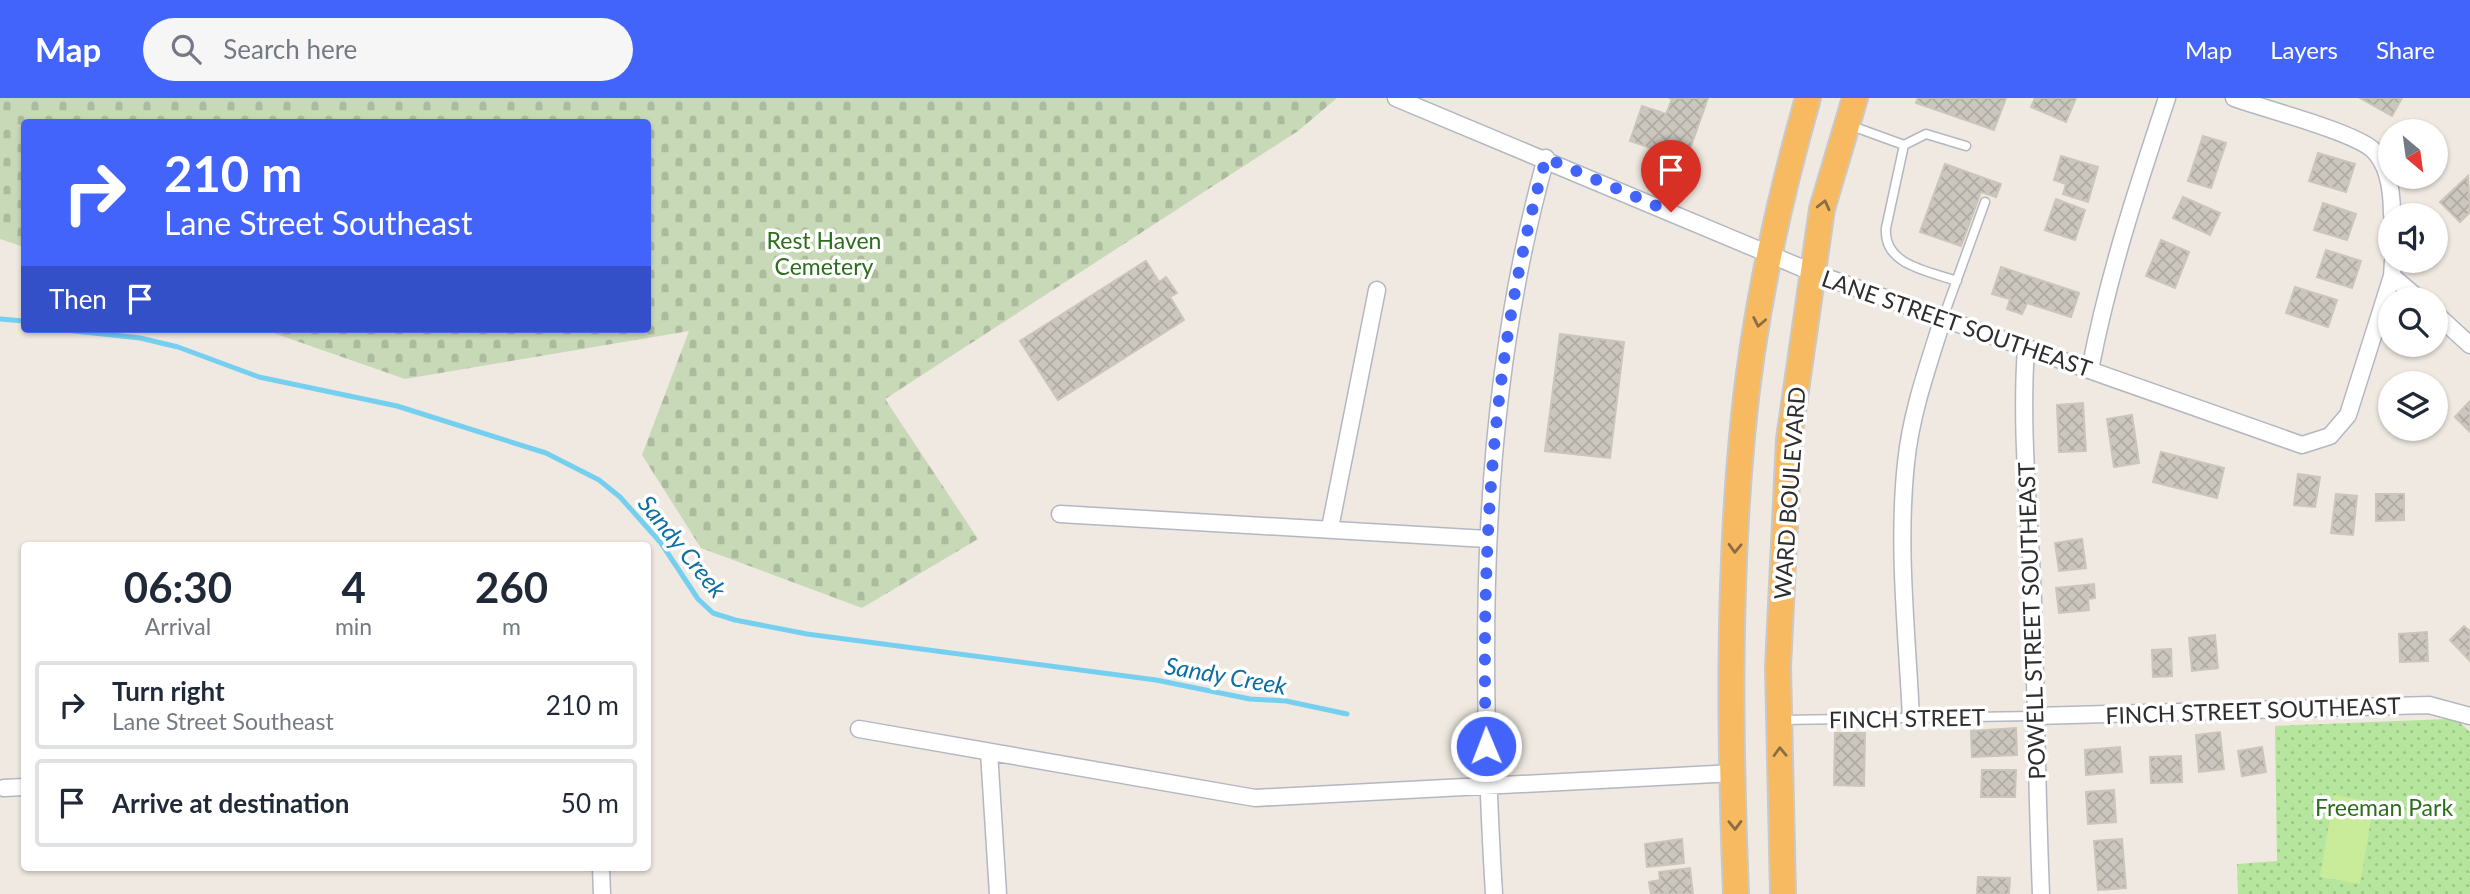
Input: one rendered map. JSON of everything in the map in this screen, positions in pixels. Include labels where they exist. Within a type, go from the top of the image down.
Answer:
[{"type":"highway","name":"WARD BOULEVARD","points":[[1736,894],[1730,679],[1742,435],[1787,170],[1808,98]]},
{"type":"highway","name":"WARD BOULEVARD","points":[[1783,894],[1779,720],[1782,541],[1789,439],[1822,209],[1855,98]]},
{"type":"street","name":"LANE STREET SOUTHEAST","points":[[1396,98],[1546,158],[1814,272],[2302,445],[2320,442],[2337,431],[2348,415],[2391,273]]},
{"type":"street","points":[[2090,370],[2101,312],[2121,238],[2168,98]]},
{"type":"street","points":[[2234,98],[2343,135],[2372,150],[2385,172],[2392,203]]},
{"type":"street","points":[[1494,894],[1487,784],[1487,539],[1501,387],[1530,214],[1546,158]]},
{"type":"street","name":"LANE STREET SOUTHEAST","points":[[2397,273],[2409,287]]},
{"type":"street","points":[[1330,528],[1377,290]]},
{"type":"street","points":[[1911,718],[1902,511],[1906,460],[1918,396],[1943,318]]},
{"type":"street","points":[[2448,325],[2470,345]]},
{"type":"street","name":"POWELL STREET SOUTHEAST","points":[[2026,348],[2023,388],[2041,894]]},
{"type":"street","points":[[1060,514],[1487,539]]},
{"type":"street","name":"FINCH STREET SOUTHEAST","points":[[2035,716],[2429,705],[2470,716]]},
{"type":"street","points":[[859,729],[1255,798],[1734,773]]},
{"type":"street","points":[[989,752],[998,894]]},
{"type":"street","points":[[4,788],[21,787]]},
{"type":"street","points":[[601,871],[602,894]]},
{"type":"lane","points":[[1847,125],[1904,145],[1926,134],[1966,146]]},
{"type":"lane","points":[[1904,145],[1885,241],[1892,255],[1957,281]]},
{"type":"lane","points":[[1943,318],[1985,202]]},
{"type":"lane","name":"FINCH STREET","points":[[1779,720],[2035,716]]},
{"type":"green space","name":"Rest Haven Cemetery","points":[[0,98],[1337,98],[1298,131],[885,399],[978,539],[862,608],[701,548],[642,455],[689,331],[405,379],[273,333],[651,333],[651,119],[21,119],[21,246],[0,239]]},
{"type":"green space","name":"Freeman Park","points":[[2447,719],[2459,722],[2470,732],[2470,894],[2238,894],[2237,864],[2277,861],[2275,726]]},
{"type":"green space","points":[[2334,795],[2374,802],[2360,884],[2320,877]]},
{"type":"building","points":[[1669,98],[1708,98],[1686,160],[1630,141],[1642,106],[1666,114],[1672,99]]},
{"type":"building","points":[[1918,98],[2006,98],[1994,130],[1916,103]]},
{"type":"building","points":[[2035,98],[2076,98],[2066,122],[2031,107]]},
{"type":"building","points":[[2360,98],[2402,98],[2392,116]]},
{"type":"building","points":[[2203,136],[2226,143],[2211,188],[2188,181]]},
{"type":"building","points":[[2318,153],[2355,164],[2346,192],[2309,181]]},
{"type":"building","points":[[2061,156],[2098,167],[2088,202],[2063,194],[2066,184],[2054,180]]},
{"type":"building","points":[[1945,164],[2001,184],[1996,197],[1981,192],[1961,246],[1920,232]]},
{"type":"building","points":[[2468,176],[2470,212],[2460,222],[2448,210],[2448,203],[2440,202]]},
{"type":"building","points":[[2183,197],[2220,213],[2210,235],[2173,218]]},
{"type":"building","points":[[2056,199],[2085,210],[2075,240],[2045,230]]},
{"type":"building","points":[[2323,203],[2356,214],[2347,240],[2314,230]]},
{"type":"building","points":[[2161,240],[2189,252],[2175,288],[2146,276]]},
{"type":"building","points":[[2326,250],[2361,261],[2352,288],[2317,277]]},
{"type":"building","points":[[1146,261],[1159,282],[1166,277],[1177,293],[1170,297],[1184,320],[1058,400],[1020,341]]},
{"type":"building","points":[[2001,267],[2079,293],[2071,317],[2027,303],[2022,314],[2007,309],[2010,299],[1992,294]]},
{"type":"building","points":[[2295,287],[2337,300],[2328,327],[2286,313]]},
{"type":"building","points":[[1560,334],[1624,342],[1610,458],[1545,451]]},
{"type":"building","points":[[2470,401],[2470,432],[2455,417]]},
{"type":"building","points":[[2083,403],[2086,451],[2059,452],[2057,405]]},
{"type":"building","points":[[2132,415],[2139,463],[2114,467],[2107,419]]},
{"type":"building","points":[[2161,452],[2224,468],[2217,498],[2153,482]]},
{"type":"building","points":[[2298,474],[2320,477],[2315,507],[2294,505]]},
{"type":"building","points":[[2336,494],[2357,496],[2353,535],[2331,533]]},
{"type":"building","points":[[2376,494],[2404,494],[2404,520],[2376,521]]},
{"type":"building","points":[[2082,539],[2086,568],[2059,571],[2055,543]]},
{"type":"building","points":[[2094,584],[2095,598],[2088,599],[2089,610],[2059,613],[2056,588]]},
{"type":"building","points":[[2464,626],[2470,631],[2470,661],[2450,640]]},
{"type":"building","points":[[2427,632],[2428,661],[2400,662],[2399,634]]},
{"type":"building","points":[[2215,635],[2218,668],[2192,671],[2189,638]]},
{"type":"building","points":[[2171,649],[2172,676],[2153,677],[2152,650]]},
{"type":"building","points":[[2016,728],[2017,755],[1972,757],[1971,731]]},
{"type":"building","points":[[2220,732],[2224,769],[2199,772],[2196,735]]},
{"type":"building","points":[[1835,733],[1865,733],[1864,786],[1834,785]]},
{"type":"building","points":[[2120,747],[2122,772],[2086,775],[2085,750]]},
{"type":"building","points":[[2262,747],[2266,772],[2242,776],[2238,751]]},
{"type":"building","points":[[2181,756],[2182,782],[2151,783],[2150,757]]},
{"type":"building","points":[[1982,770],[2016,770],[2015,797],[1981,797]]},
{"type":"building","points":[[2114,790],[2116,822],[2088,824],[2086,792]]},
{"type":"building","points":[[1682,839],[1684,863],[1647,867],[1645,844]]},
{"type":"building","points":[[2122,839],[2126,888],[2098,890],[2094,841]]},
{"type":"building","points":[[1690,868],[1693,894],[1651,894],[1649,882],[1660,880],[1659,872]]},
{"type":"building","points":[[1978,877],[2010,878],[2009,894],[1977,894]]},
{"type":"waterway","name":"Sandy Creek","points":[[0,319],[21,321]]},
{"type":"waterway","name":"Sandy Creek","points":[[93,333],[140,338],[178,347],[259,377],[397,406],[546,453],[599,480],[620,497],[661,543],[698,599],[713,613],[735,620],[807,634],[1156,680],[1250,699],[1286,701],[1347,714]]},
{"type":"route","points":[[1486,746],[1487,539],[1498,409],[1530,214],[1546,158],[1671,212]]}]
